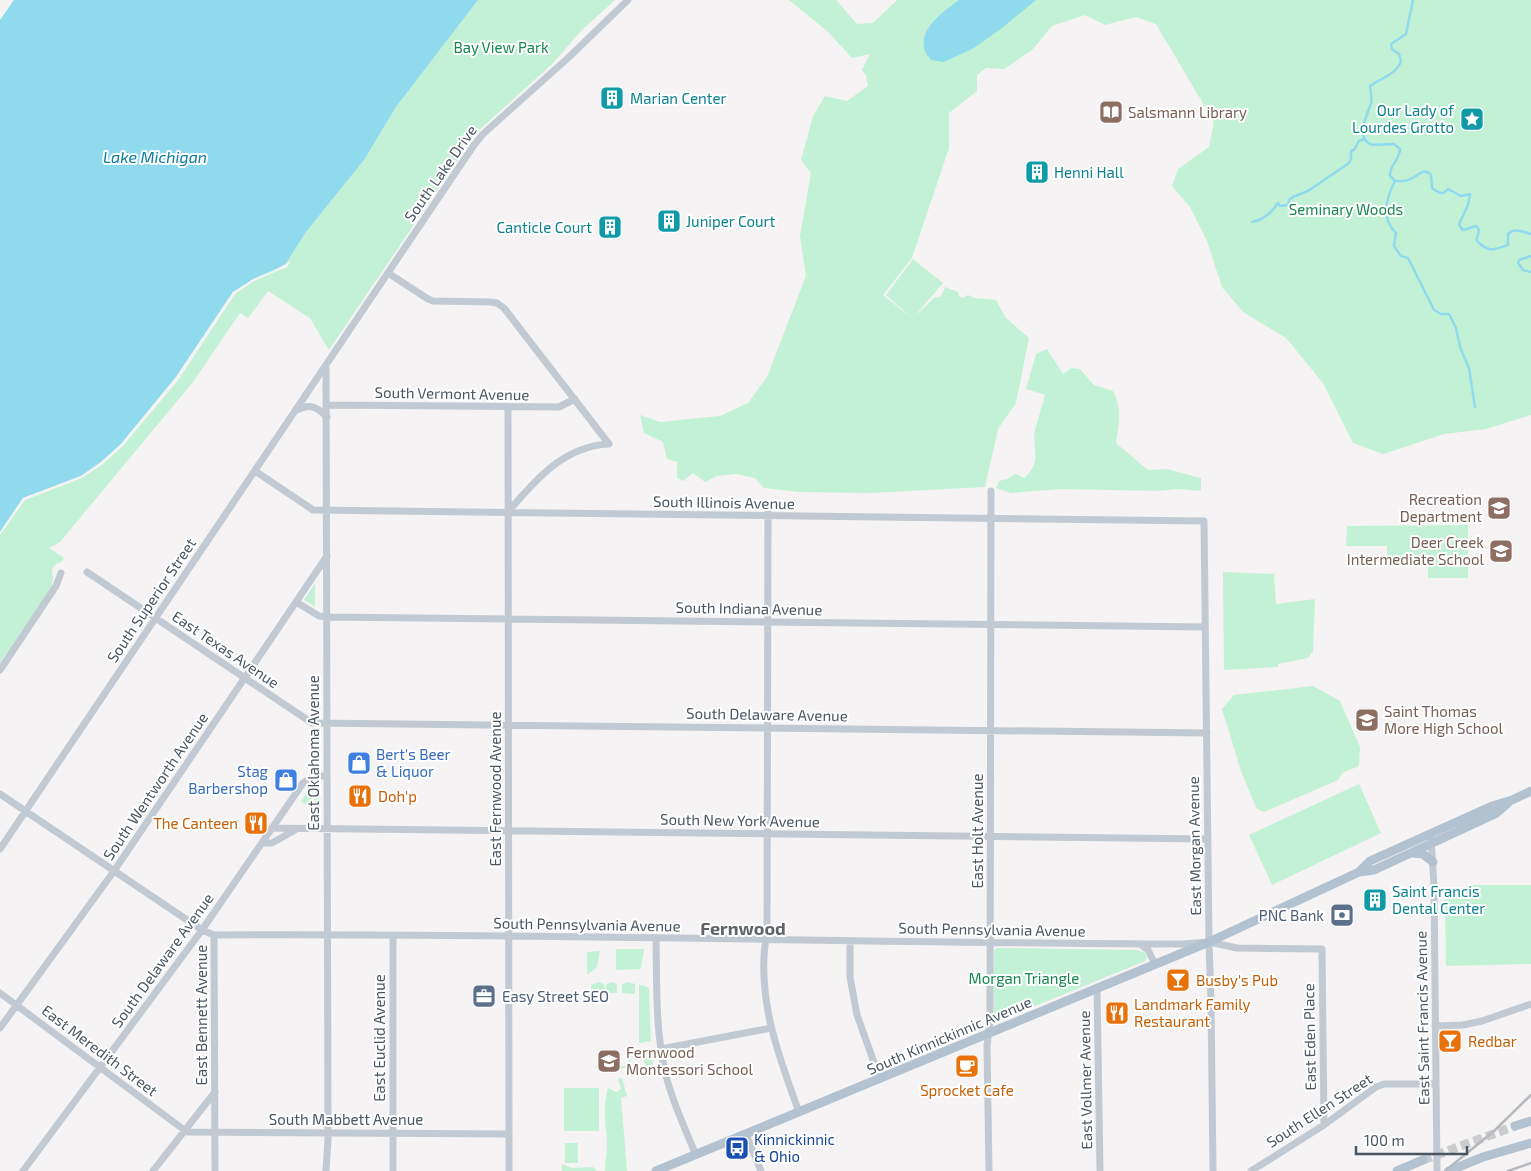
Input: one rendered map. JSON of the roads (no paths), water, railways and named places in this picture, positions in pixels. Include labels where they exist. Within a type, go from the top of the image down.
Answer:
[{"type":"main road","name":"South Kinnickinnic Avenue","points":[[656,1171],[1209,942],[1359,872],[1374,870],[1412,853],[1431,839],[1492,806],[1512,800],[1531,791]]},
{"type":"main road","name":"South Kinnickinnic Avenue","points":[[1359,872],[1370,861],[1431,839]]},
{"type":"main road","points":[[1412,853],[1423,854],[1433,862]]},
{"type":"main road","points":[[1515,1126],[1531,1121]]},
{"type":"main road","points":[[1449,1171],[1483,1157],[1531,1143]]},
{"type":"main road","points":[[1397,1171],[1423,1160]]},
{"type":"street","name":"South Lake Drive","points":[[326,366],[483,134],[568,58],[628,0]]},
{"type":"street","points":[[388,273],[428,299],[490,302],[497,303],[504,308],[609,444],[595,444],[581,448],[558,462],[545,472],[508,513]]},
{"type":"street","name":"East Oklahoma Avenue","points":[[326,366],[327,935],[328,1136],[330,1171]]},
{"type":"street","name":"South Superior Street","points":[[0,849],[326,366]]},
{"type":"street","name":"South Vermont Avenue","points":[[327,405],[559,407],[574,399]]},
{"type":"street","points":[[296,410],[303,406],[312,406],[327,417]]},
{"type":"street","name":"East Fernwood Avenue","points":[[508,407],[509,1171]]},
{"type":"street","name":"South Illinois Avenue","points":[[255,471],[313,510],[327,511],[508,513],[768,512],[990,519],[1204,521]]},
{"type":"street","name":"East Holt Avenue","points":[[989,1171],[987,1046],[990,1021],[991,491]]},
{"type":"street","points":[[768,512],[767,932],[764,947],[764,970],[771,1028],[781,1065],[800,1112]]},
{"type":"street","name":"East Morgan Avenue","points":[[1204,521],[1213,1171]]},
{"type":"street","name":"South Wentworth Avenue","points":[[0,1028],[114,871],[327,556]]},
{"type":"street","name":"East Texas Avenue","points":[[87,572],[312,723],[327,723]]},
{"type":"street","points":[[0,670],[56,586],[61,573]]},
{"type":"street","name":"South Indiana Avenue","points":[[296,602],[319,616],[327,617],[1205,627]]},
{"type":"street","name":"South Delaware Avenue","points":[[327,723],[1206,733]]},
{"type":"street","name":"South Delaware Avenue","points":[[23,1171],[202,930],[308,778],[327,776]]},
{"type":"street","name":"East Bennett Avenue","points":[[0,794],[202,930],[214,935],[215,1171]]},
{"type":"street","name":"South New York Avenue","points":[[272,828],[1208,839]]},
{"type":"street","points":[[262,844],[272,843],[298,829]]},
{"type":"street","name":"East Saint Francis Avenue","points":[[1431,839],[1433,862],[1437,1171]]},
{"type":"street","name":"South Pennsylvania Avenue","points":[[214,935],[393,935],[990,943],[1140,944],[1209,942],[1237,948],[1322,949]]},
{"type":"street","name":"East Euclid Avenue","points":[[393,935],[393,1171]]},
{"type":"street","points":[[656,938],[661,1049],[674,1102],[696,1155]]},
{"type":"street","points":[[850,941],[850,977],[857,1015],[880,1079]]},
{"type":"street","points":[[1140,944],[1148,950],[1155,964]]},
{"type":"street","name":"East Eden Place","points":[[1322,949],[1324,1124]]},
{"type":"street","name":"East Vollmer Avenue","points":[[1097,988],[1100,1171]]},
{"type":"street","name":"East Meredith Street","points":[[0,993],[184,1130]]},
{"type":"street","points":[[1435,1026],[1463,1025],[1482,1021],[1531,1004]]},
{"type":"street","points":[[661,1049],[771,1028]]},
{"type":"street","name":"South Ellen Street","points":[[1251,1171],[1324,1124],[1366,1093],[1384,1084],[1436,1084]]},
{"type":"street","points":[[153,1171],[215,1091]]},
{"type":"street","name":"South Mabbett Avenue","points":[[184,1130],[187,1132],[328,1136],[393,1133],[509,1134]]},
{"type":"street","points":[[746,1134],[761,1171]]},
{"type":"street","name":"East Oklahoma Avenue","points":[[326,1171],[328,1136]]},
{"type":"water","name":"Lake Michigan","points":[[14,0],[478,0],[396,107],[364,160],[306,232],[285,265],[262,275],[233,292],[176,377],[121,444],[101,462],[81,476],[23,498],[0,532],[0,20]]},
{"type":"water","points":[[959,0],[1036,0],[974,48],[944,62],[931,60],[925,51],[925,34],[936,18]]},
{"type":"waterway","points":[[1413,0],[1406,34],[1391,44],[1392,49],[1399,54],[1401,61],[1392,73],[1370,86],[1371,103],[1365,119],[1363,136],[1372,145],[1394,144],[1400,149],[1400,153],[1390,172],[1390,176],[1395,181],[1406,181],[1425,172],[1431,175],[1432,188],[1439,192],[1442,193],[1448,189],[1461,196],[1470,194],[1468,205],[1459,224],[1463,230],[1476,226],[1479,231],[1477,241],[1488,249],[1508,245],[1508,234],[1513,231],[1531,234]]},
{"type":"waterway","points":[[1252,222],[1267,215],[1278,203],[1280,206],[1288,205],[1289,200],[1293,197],[1308,191],[1349,163],[1351,151],[1354,150],[1359,141],[1364,139]]},
{"type":"waterway","points":[[1395,181],[1389,194],[1386,208],[1388,221],[1396,233],[1394,246],[1401,256],[1408,258],[1434,310],[1441,314],[1449,314],[1456,328],[1460,347],[1469,368],[1475,407]]},
{"type":"waterway","points":[[1531,256],[1519,260],[1518,263],[1523,270],[1531,272]]},
{"type":"tunnel","points":[[1423,1160],[1515,1126]]},
{"type":"railway","points":[[1445,1171],[1494,1131],[1531,1095]]},
{"type":"railway","points":[[1508,1171],[1531,1163]]},
{"type":"place","name":"Marian Center","points":[[612,98]]},
{"type":"place","name":"Salsmann Library","points":[[1111,112]]},
{"type":"place","name":"Our Lady of Lourdes Grotto","points":[[1472,119]]},
{"type":"place","name":"Henni Hall","points":[[1037,172]]},
{"type":"place","name":"Juniper Court","points":[[669,221]]},
{"type":"place","name":"Canticle Court","points":[[610,227]]},
{"type":"place","name":"Recreation Department","points":[[1499,508]]},
{"type":"place","name":"Deer Creek Intermediate School","points":[[1501,551]]},
{"type":"place","name":"Saint Thomas More High School","points":[[1367,720]]},
{"type":"place","name":"Bert's Beer & Liquor","points":[[359,763]]},
{"type":"place","name":"Stag Barbershop","points":[[286,780]]},
{"type":"place","name":"Doh'p","points":[[360,796]]},
{"type":"place","name":"The Canteen","points":[[256,823]]},
{"type":"place","name":"Saint Francis Dental Center","points":[[1375,900]]},
{"type":"place","name":"PNC Bank","points":[[1342,915]]},
{"type":"place","name":"Busby's Pub","points":[[1178,980]]},
{"type":"place","name":"Easy Street SEO","points":[[484,996]]},
{"type":"place","name":"Landmark Family Restaurant","points":[[1117,1013]]},
{"type":"place","name":"Redbar","points":[[1450,1041]]},
{"type":"place","name":"Fernwood Montessori School","points":[[609,1061]]},
{"type":"place","name":"Sprocket Cafe","points":[[967,1066]]},
{"type":"place","name":"Kinnickinnic & Ohio","points":[[737,1148]]},
{"type":"district","name":"Fernwood","points":[[743,928]]},
{"type":"park label","name":"Bay View Park","points":[[501,47]]},
{"type":"park label","name":"Seminary Woods","points":[[1346,209]]},
{"type":"park label","name":"Morgan Triangle","points":[[1024,978]]}]
